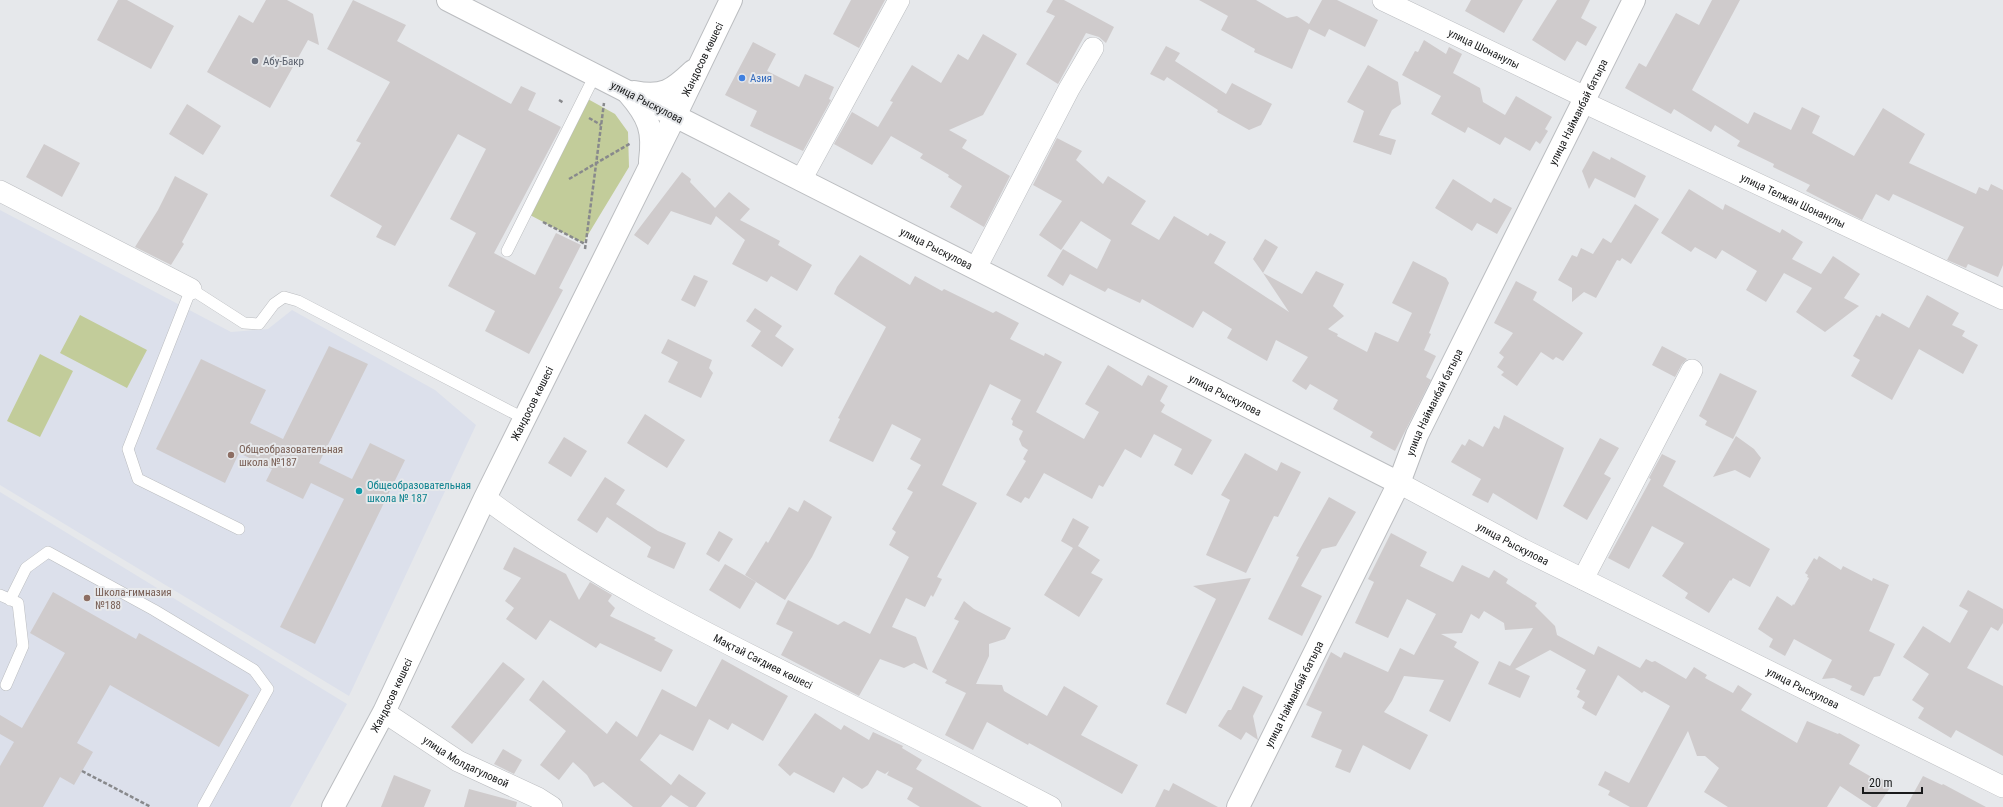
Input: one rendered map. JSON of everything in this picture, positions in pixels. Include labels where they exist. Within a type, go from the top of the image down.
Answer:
[{"type":"street","name":"улица Рыскулова","points":[[448,0],[1399,483],[1583,579],[2003,787]]},
{"type":"street","name":"Жандосов көшесі","points":[[333,807],[384,712],[485,498],[649,170],[731,0]]},
{"type":"street","points":[[801,180],[899,0]]},
{"type":"street","name":"улица Шонанулы","points":[[1383,0],[1584,100]]},
{"type":"street","name":"улица Найманбай батыра","points":[[1238,807],[1399,483],[1417,435],[1634,0]]},
{"type":"street","points":[[976,268],[1069,89],[1093,48]]},
{"type":"street","points":[[625,91],[650,96],[671,90],[700,63]]},
{"type":"street","points":[[625,91],[643,111],[650,129],[652,147],[649,170]]},
{"type":"street","name":"улица Телжан Шонанулы","points":[[1584,100],[2003,299]]},
{"type":"street","points":[[0,191],[191,289]]},
{"type":"street","points":[[1583,579],[1692,370]]},
{"type":"street","name":"Мақтай Сағдиев көшесі","points":[[485,498],[511,518],[556,547],[652,605],[1051,807]]},
{"type":"street","name":"улица Молдагуловой","points":[[384,712],[458,761],[538,798],[552,807]]},
{"type":"lane","points":[[507,252],[595,75]]},
{"type":"lane","points":[[239,529],[138,479],[128,449],[191,289],[244,323],[259,324],[274,304],[284,297],[298,301],[525,419]]},
{"type":"lane","points":[[6,685],[23,646],[18,603],[5,598],[26,568],[48,552],[154,610],[254,670],[268,689],[203,807]]},
{"type":"path","points":[[584,249],[604,103]]},
{"type":"path","points":[[569,179],[596,165],[631,142]]},
{"type":"path","points":[[543,222],[585,244]]},
{"type":"path","points":[[82,771],[151,807]]},
{"type":"shaded area","name":"Общеобразовательная школа №187","points":[[0,210],[231,332],[268,329],[292,310],[435,390],[476,425],[349,696],[0,485]]},
{"type":"shaded area","name":"Школа-гимназия №188","points":[[0,492],[347,704],[290,807],[0,807]]},
{"type":"green space","points":[[586,98],[615,114],[628,132],[629,167],[583,243],[530,215]]},
{"type":"green space","points":[[80,315],[147,350],[127,388],[60,353]]},
{"type":"green space","points":[[40,354],[73,371],[40,437],[7,421]]},
{"type":"building","points":[[118,0],[127,0],[174,26],[151,69],[97,40]]},
{"type":"building","name":"Абу-Бакр","points":[[266,0],[287,0],[313,14],[319,45],[308,40],[270,108],[207,72],[239,15],[253,23]]},
{"type":"building","points":[[353,0],[406,25],[397,41],[511,104],[521,86],[536,93],[528,110],[561,127],[494,253],[535,275],[556,233],[581,245],[559,288],[563,290],[529,354],[485,331],[495,311],[448,286],[476,233],[450,219],[486,149],[458,134],[395,246],[376,237],[382,226],[330,196],[361,143],[356,141],[390,82],[327,49]]},
{"type":"building","points":[[851,0],[885,0],[859,48],[833,34]]},
{"type":"building","points":[[1053,0],[1064,0],[1114,27],[1106,43],[1099,37],[1086,33],[1058,84],[1026,64],[1055,16],[1046,12]]},
{"type":"building","points":[[1199,0],[1256,0],[1287,18],[1297,16],[1309,24],[1322,0],[1337,0],[1378,20],[1365,47],[1329,29],[1325,37],[1309,29],[1292,69],[1254,52],[1255,49],[1221,30],[1228,16]]},
{"type":"building","points":[[1471,0],[1523,0],[1504,33],[1465,11]]},
{"type":"building","points":[[1557,0],[1590,0],[1581,18],[1597,27],[1586,46],[1577,41],[1565,61],[1532,40]]},
{"type":"building","points":[[1712,0],[1740,0],[1692,90],[1748,124],[1754,112],[1791,130],[1802,107],[1820,116],[1812,133],[1854,156],[1883,108],[1925,134],[1909,163],[1976,194],[1979,187],[1988,191],[1991,184],[2003,190],[2003,265],[1998,277],[1968,264],[1966,268],[1947,260],[1964,227],[1893,194],[1889,201],[1876,194],[1862,220],[1806,191],[1810,185],[1773,167],[1774,164],[1737,146],[1740,141],[1715,125],[1711,132],[1674,109],[1671,114],[1625,88],[1639,63],[1646,67],[1676,13],[1699,25]]},
{"type":"building","points":[[983,34],[1017,54],[983,115],[949,130],[967,140],[962,148],[1010,176],[984,227],[950,207],[962,186],[948,177],[949,175],[920,158],[923,154],[891,136],[872,165],[834,144],[852,112],[878,127],[893,102],[890,101],[912,65],[941,83],[958,54],[968,60]]},
{"type":"building","points":[[1424,40],[1446,54],[1449,47],[1462,54],[1453,73],[1480,88],[1483,102],[1505,115],[1516,96],[1552,117],[1545,129],[1548,131],[1540,144],[1536,141],[1530,151],[1505,137],[1500,145],[1468,127],[1465,133],[1431,114],[1441,96],[1402,75],[1415,51],[1418,52]]},
{"type":"building","points":[[753,42],[776,54],[767,71],[799,87],[805,74],[834,87],[829,99],[831,100],[803,151],[750,126],[757,111],[725,95]]},
{"type":"building","points":[[1166,46],[1180,53],[1175,61],[1226,94],[1232,83],[1272,104],[1261,125],[1249,130],[1217,112],[1218,110],[1167,77],[1164,81],[1150,74]]},
{"type":"building","points":[[1368,65],[1398,82],[1401,104],[1392,110],[1379,135],[1396,140],[1391,155],[1353,142],[1364,111],[1347,102]]},
{"type":"building","points":[[187,104],[221,126],[203,155],[169,134]]},
{"type":"building","points":[[1057,138],[1082,151],[1076,160],[1103,184],[1108,176],[1146,201],[1131,224],[1159,240],[1174,216],[1208,236],[1210,233],[1226,242],[1214,263],[1289,312],[1263,273],[1302,294],[1316,271],[1344,284],[1333,306],[1344,316],[1328,329],[1338,334],[1337,336],[1367,352],[1375,332],[1398,342],[1412,313],[1392,303],[1413,261],[1446,278],[1449,283],[1429,333],[1431,334],[1424,350],[1436,356],[1426,377],[1431,380],[1395,451],[1370,437],[1373,432],[1333,409],[1338,400],[1310,384],[1306,390],[1292,381],[1308,357],[1276,340],[1267,361],[1227,338],[1232,329],[1203,311],[1193,328],[1142,299],[1140,303],[1108,288],[1105,292],[1070,274],[1063,286],[1047,276],[1063,249],[1097,269],[1111,240],[1081,221],[1061,250],[1039,235],[1062,201],[1033,185]]},
{"type":"building","points":[[44,144],[80,163],[62,197],[26,177]]},
{"type":"building","points":[[1593,151],[1610,160],[1611,157],[1646,176],[1635,198],[1595,178],[1589,189],[1582,171]]},
{"type":"building","points":[[682,172],[691,179],[690,182],[715,208],[729,192],[750,209],[740,220],[780,241],[778,245],[812,265],[797,291],[771,276],[767,282],[732,264],[745,240],[716,216],[711,225],[671,211],[648,245],[634,235]]},
{"type":"building","points":[[175,176],[208,194],[182,242],[184,244],[171,265],[135,247],[158,210]]},
{"type":"building","points":[[1453,179],[1491,203],[1494,198],[1512,208],[1497,234],[1477,223],[1472,231],[1435,208]]},
{"type":"building","points":[[1689,189],[1723,210],[1725,204],[1780,233],[1782,229],[1803,242],[1792,259],[1821,274],[1833,256],[1860,274],[1844,298],[1859,306],[1825,332],[1796,312],[1812,288],[1784,273],[1766,302],[1746,290],[1757,271],[1722,250],[1716,259],[1695,247],[1691,252],[1661,233]]},
{"type":"building","points":[[1635,204],[1659,219],[1631,264],[1622,258],[1620,261],[1617,260],[1596,298],[1584,292],[1572,302],[1572,288],[1558,280],[1572,255],[1577,257],[1581,248],[1593,254],[1603,238],[1611,243]]},
{"type":"building","points":[[1265,239],[1278,247],[1263,273],[1253,259]]},
{"type":"building","points":[[860,255],[910,285],[915,276],[942,291],[944,289],[993,313],[996,311],[1019,323],[1010,339],[1044,356],[1045,353],[1062,362],[1036,412],[1084,439],[1099,412],[1085,404],[1108,365],[1142,386],[1148,375],[1168,386],[1160,401],[1165,405],[1161,412],[1212,440],[1192,475],[1174,465],[1182,449],[1154,434],[1141,458],[1125,449],[1103,487],[1099,485],[1092,499],[1044,473],[1029,499],[1025,497],[1021,503],[1006,495],[1026,461],[1023,459],[1028,450],[1022,446],[1019,439],[1023,431],[1012,425],[1013,421],[1011,419],[1021,400],[990,384],[942,485],[977,503],[937,577],[942,579],[933,597],[931,595],[925,607],[906,598],[892,627],[916,637],[928,670],[914,663],[904,668],[880,659],[859,696],[781,655],[793,632],[776,624],[788,600],[838,625],[844,621],[870,634],[909,557],[889,545],[896,532],[892,529],[913,492],[907,489],[921,465],[910,459],[921,439],[892,424],[873,462],[829,441],[840,419],[838,418],[886,327],[834,294],[837,287]]},
{"type":"building","points":[[694,275],[708,281],[695,307],[681,300]]},
{"type":"building","points":[[1516,281],[1537,292],[1533,300],[1583,333],[1563,361],[1556,357],[1553,360],[1541,352],[1517,386],[1501,375],[1504,372],[1497,367],[1504,357],[1499,353],[1513,333],[1494,323]]},
{"type":"building","points":[[1927,295],[1959,313],[1952,325],[1965,331],[1962,336],[1978,345],[1963,374],[1919,349],[1892,400],[1851,376],[1860,360],[1853,356],[1876,315],[1880,317],[1882,313],[1909,328]]},
{"type":"building","points":[[755,308],[782,326],[775,336],[794,349],[782,367],[751,346],[761,331],[746,321]]},
{"type":"building","points":[[668,339],[712,360],[709,368],[713,373],[701,398],[668,382],[678,362],[661,353]]},
{"type":"building","name":"Общеобразовательная школа № 187","points":[[329,346],[368,364],[319,463],[352,479],[370,443],[405,460],[315,644],[280,627],[344,499],[311,483],[303,499],[266,481],[272,469],[239,453],[225,483],[156,449],[201,359],[266,390],[250,423],[283,439]]},
{"type":"building","points":[[1662,346],[1687,359],[1682,364],[1675,377],[1652,365]]},
{"type":"building","points":[[1720,373],[1757,391],[1733,439],[1705,425],[1707,421],[1699,416]]},
{"type":"building","points":[[645,414],[685,440],[667,468],[627,443]]},
{"type":"building","points":[[1504,415],[1564,448],[1537,520],[1493,493],[1488,503],[1472,495],[1481,479],[1451,462],[1462,444],[1465,446],[1469,439],[1483,447],[1494,426],[1499,429]]},
{"type":"building","points":[[1736,436],[1754,449],[1761,458],[1750,478],[1735,470],[1713,477]]},
{"type":"building","points":[[564,437],[587,451],[571,477],[548,463]]},
{"type":"building","points":[[1600,438],[1619,448],[1604,474],[1611,478],[1587,520],[1563,506]]},
{"type":"building","points":[[1245,453],[1277,471],[1281,462],[1301,472],[1278,517],[1274,516],[1246,573],[1206,555],[1230,500],[1221,495]]},
{"type":"building","points":[[1662,454],[1676,461],[1663,486],[1770,549],[1750,587],[1733,578],[1731,581],[1730,580],[1709,613],[1685,598],[1688,593],[1662,576],[1684,543],[1652,526],[1629,569],[1608,558],[1651,479],[1649,478]]},
{"type":"building","points":[[605,477],[625,490],[616,504],[658,531],[686,543],[674,569],[647,557],[651,547],[607,517],[597,533],[577,520]]},
{"type":"building","points":[[1329,497],[1356,512],[1336,546],[1322,549],[1301,586],[1322,596],[1302,636],[1268,619],[1299,557],[1296,556]]},
{"type":"building","points":[[804,500],[832,517],[812,557],[785,600],[745,575],[766,541],[768,543],[789,507],[798,512]]},
{"type":"building","points":[[1073,518],[1089,527],[1078,546],[1100,560],[1091,573],[1103,579],[1079,617],[1044,595],[1073,548],[1061,541]]},
{"type":"building","points":[[719,531],[733,539],[719,562],[706,554]]},
{"type":"building","points":[[1391,533],[1427,552],[1420,566],[1453,582],[1462,565],[1489,578],[1494,570],[1508,579],[1506,583],[1537,603],[1535,606],[1555,626],[1557,635],[1594,655],[1598,646],[1640,668],[1646,659],[1652,662],[1655,661],[1686,679],[1694,667],[1707,675],[1705,678],[1733,693],[1738,685],[1752,694],[1741,710],[1797,743],[1807,721],[1838,734],[1839,733],[1860,745],[1849,764],[1875,779],[1877,776],[1892,785],[1877,807],[1872,807],[1840,786],[1827,807],[1728,807],[1704,792],[1719,768],[1705,756],[1697,756],[1688,731],[1647,807],[1630,807],[1608,795],[1610,791],[1598,785],[1605,771],[1629,783],[1670,706],[1644,691],[1642,693],[1618,675],[1596,716],[1582,708],[1585,702],[1577,697],[1580,691],[1576,689],[1586,670],[1550,650],[1515,669],[1530,676],[1520,698],[1488,684],[1499,661],[1510,666],[1533,628],[1505,630],[1504,623],[1484,611],[1479,619],[1471,614],[1462,633],[1441,634],[1457,642],[1454,647],[1479,662],[1450,722],[1429,711],[1444,680],[1404,676],[1392,701],[1384,712],[1428,735],[1410,770],[1363,745],[1350,773],[1335,767],[1342,750],[1311,737],[1322,712],[1306,705],[1331,652],[1341,658],[1344,652],[1388,672],[1400,648],[1414,655],[1436,614],[1407,599],[1388,638],[1355,623],[1374,582],[1368,579]]},
{"type":"building","points":[[514,547],[566,574],[579,600],[590,582],[612,595],[608,601],[615,608],[610,616],[656,638],[654,640],[673,650],[661,672],[600,643],[596,648],[550,620],[536,640],[506,619],[514,608],[505,601],[521,578],[503,569]]},
{"type":"building","points":[[1819,556],[1841,570],[1843,566],[1872,581],[1873,578],[1889,585],[1869,631],[1895,644],[1880,676],[1874,677],[1864,696],[1850,690],[1852,686],[1834,678],[1822,679],[1832,660],[1794,639],[1785,656],[1769,647],[1773,639],[1758,629],[1777,596],[1792,606],[1793,604],[1794,605],[1809,578],[1805,573],[1814,558],[1817,560]]},
{"type":"building","points":[[725,564],[756,582],[740,609],[709,590]]},
{"type":"building","points":[[1251,578],[1186,714],[1166,704],[1216,599],[1193,586]]},
{"type":"building","points":[[1968,590],[2003,609],[2003,623],[1998,631],[1991,627],[1967,668],[2003,686],[2003,756],[1956,730],[1951,738],[1918,718],[1924,708],[1912,700],[1929,674],[1903,657],[1923,626],[1950,643],[1968,611],[1959,606]]},
{"type":"building","name":"Школа-гимназия №188","points":[[53,592],[136,639],[139,633],[249,695],[219,747],[110,685],[77,743],[93,752],[74,785],[60,777],[43,807],[0,807],[0,766],[14,742],[0,734],[0,715],[22,728],[65,653],[30,633]]},
{"type":"building","points":[[964,601],[974,609],[1011,628],[1005,639],[989,644],[989,656],[976,684],[1002,685],[1004,691],[1047,716],[1064,686],[1098,706],[1081,735],[1138,765],[1122,794],[1029,743],[1028,745],[987,722],[973,750],[945,735],[966,693],[945,683],[947,680],[932,672],[959,621],[954,619]]},
{"type":"building","points":[[722,659],[788,696],[763,741],[732,723],[728,730],[709,719],[693,751],[660,734],[640,760],[671,785],[679,774],[706,793],[696,807],[689,807],[671,795],[661,807],[633,807],[603,782],[594,787],[587,775],[573,762],[559,780],[540,765],[566,731],[529,700],[543,680],[607,734],[616,721],[637,737],[662,689],[696,707]]},
{"type":"building","points":[[503,662],[525,679],[472,744],[451,727]]},
{"type":"building","points":[[1243,686],[1263,696],[1253,716],[1258,740],[1246,732],[1241,740],[1218,726],[1228,710],[1231,710]]},
{"type":"building","points":[[815,713],[841,730],[844,725],[869,740],[873,732],[903,746],[902,748],[922,760],[916,769],[982,807],[920,807],[907,799],[913,788],[887,775],[889,771],[885,774],[877,770],[868,785],[862,789],[843,777],[834,793],[794,772],[790,776],[778,765]]},
{"type":"building","points":[[503,749],[522,760],[514,774],[494,764]]},
{"type":"building","points":[[394,775],[431,790],[424,807],[381,807]]},
{"type":"building","points":[[1923,776],[1942,785],[1943,784],[1986,807],[1906,807]]},
{"type":"building","points":[[1173,783],[1218,807],[1155,807],[1164,789],[1169,791]]},
{"type":"building","points":[[469,789],[517,802],[516,807],[464,807]]},
{"type":"place","name":"Абу-Бакр","points":[[255,61]]},
{"type":"place","name":"Азия","points":[[742,78]]},
{"type":"place","name":"Общеобразовательная школа №187","points":[[231,455]]},
{"type":"place","name":"Общеобразовательная школа № 187","points":[[359,491]]},
{"type":"place","name":"Школа-гимназия №188","points":[[87,598]]}]
